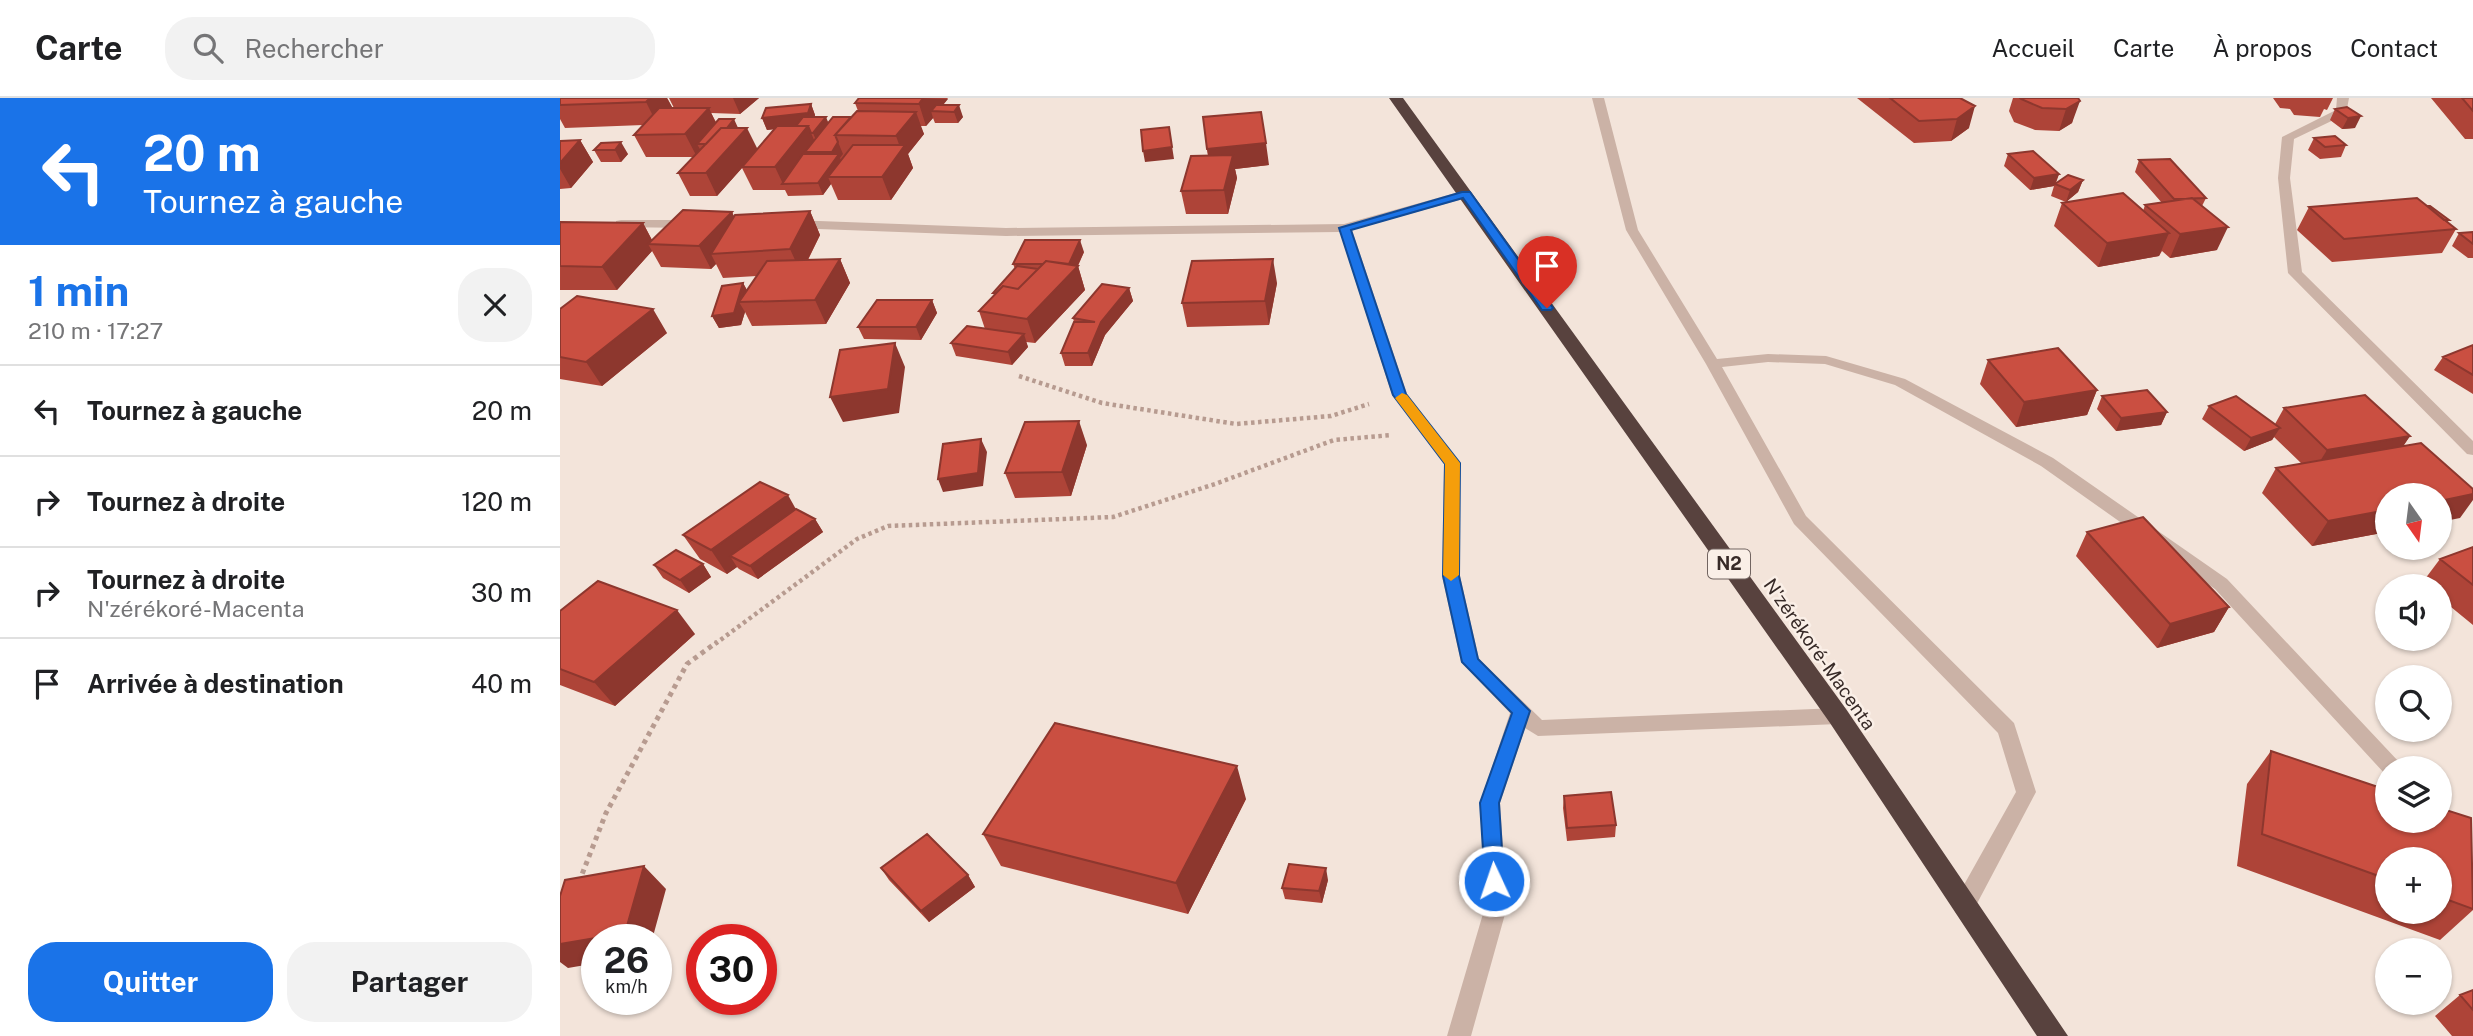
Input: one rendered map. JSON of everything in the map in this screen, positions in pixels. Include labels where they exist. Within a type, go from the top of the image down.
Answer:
[{"type":"highway","name":"N'zérékoré-Macenta","points":[[1396,98],[1838,716],[2054,1036]]},
{"type":"street","points":[[1598,98],[1632,230],[1713,364],[1800,520],[2007,729],[2026,792],[1964,906]]},
{"type":"street","points":[[2343,98],[2342,112],[2288,137],[2284,178],[2295,273],[2473,450]]},
{"type":"street","points":[[771,223],[1006,232],[1345,228],[1466,194]]},
{"type":"street","points":[[613,224],[705,223]]},
{"type":"street","points":[[1345,228],[1400,395],[1452,463],[1451,576],[1470,662],[1538,728],[1838,716]]},
{"type":"street","points":[[1713,364],[1768,358],[1826,360],[1851,367],[1900,382],[2047,462],[2221,584],[2381,756]]},
{"type":"street","points":[[1460,1036],[1496,907],[1490,803],[1521,711]]},
{"type":"path","points":[[1019,376],[1102,403],[1236,424],[1331,416],[1400,395]]},
{"type":"path","points":[[575,890],[606,813],[687,664],[857,539],[888,526],[1112,517],[1215,484],[1334,440],[1429,432]]},
{"type":"building","points":[[560,98],[650,98],[646,102],[560,105]]},
{"type":"building","points":[[859,98],[923,98],[919,104],[855,103]]},
{"type":"building","points":[[1890,98],[1960,98],[1975,106],[1957,119],[1919,121]]},
{"type":"building","points":[[2020,98],[2078,98],[2080,101],[2066,109],[2042,108]]},
{"type":"building","points":[[2462,98],[2473,98],[2473,111]]},
{"type":"building","points":[[811,104],[808,113],[762,118],[766,108]]},
{"type":"building","points":[[936,105],[959,105],[954,112],[931,111]]},
{"type":"building","points":[[2347,107],[2361,116],[2348,118],[2335,109]]},
{"type":"building","points":[[659,108],[709,108],[685,134],[634,135]]},
{"type":"building","points":[[857,111],[916,112],[896,136],[835,135]]},
{"type":"building","points":[[1261,112],[1266,143],[1207,149],[1203,117]]},
{"type":"building","points":[[803,117],[826,117],[811,133],[808,126],[796,126]]},
{"type":"building","points":[[833,117],[851,117],[835,135],[838,142],[832,152],[805,152]]},
{"type":"building","points":[[719,119],[734,119],[706,144],[697,144]]},
{"type":"building","points":[[777,126],[808,126],[775,167],[742,167]]},
{"type":"building","points":[[1169,127],[1172,147],[1143,151],[1141,130]]},
{"type":"building","points":[[721,128],[747,128],[706,173],[678,173]]},
{"type":"building","points":[[2335,136],[2346,145],[2325,147],[2314,138]]},
{"type":"building","points":[[580,140],[560,163],[560,141]]},
{"type":"building","points":[[621,142],[615,150],[594,150],[601,143]]},
{"type":"building","points":[[853,145],[905,145],[882,177],[828,177]]},
{"type":"building","points":[[2033,151],[2059,174],[2034,178],[2008,154]]},
{"type":"building","points":[[803,154],[839,154],[818,183],[782,184]]},
{"type":"building","points":[[1233,155],[1224,190],[1181,191],[1191,156]]},
{"type":"building","points":[[2170,159],[2206,198],[2174,199],[2139,160]]},
{"type":"building","points":[[2068,175],[2083,180],[2070,190],[2055,184]]},
{"type":"building","points":[[2123,193],[2169,233],[2107,243],[2062,203]]},
{"type":"building","points":[[2192,198],[2228,227],[2180,234],[2145,205]]},
{"type":"building","points":[[2417,198],[2456,229],[2344,239],[2309,207]]},
{"type":"building","points":[[2427,206],[2430,206],[2449,220],[2444,220]]},
{"type":"building","points":[[683,210],[732,212],[699,246],[648,244]]},
{"type":"building","points":[[810,211],[790,249],[711,254],[735,215]]},
{"type":"building","points":[[560,222],[643,223],[602,267],[560,266]]},
{"type":"building","points":[[2473,232],[2473,244],[2459,233]]},
{"type":"building","points":[[1025,240],[1080,240],[1069,264],[1046,261],[1043,264],[1013,264]]},
{"type":"building","points":[[840,259],[815,300],[739,302],[767,261]]},
{"type":"building","points":[[1273,259],[1265,301],[1182,303],[1192,261]]},
{"type":"building","points":[[1046,261],[1078,266],[1027,319],[979,311],[1003,286],[1018,289]]},
{"type":"building","points":[[1017,266],[1038,269],[1018,289],[1003,286],[993,293]]},
{"type":"building","points":[[743,283],[734,313],[712,316],[722,286]]},
{"type":"building","points":[[1102,284],[1129,288],[1101,322],[1088,353],[1061,353],[1074,322],[1095,322],[1073,318]]},
{"type":"building","points":[[577,296],[653,309],[586,362],[560,357],[560,309]]},
{"type":"building","points":[[877,300],[932,300],[916,327],[858,327]]},
{"type":"building","points":[[967,326],[1024,334],[1008,352],[951,343]]},
{"type":"building","points":[[895,343],[888,389],[830,397],[840,350]]},
{"type":"building","points":[[2473,345],[2473,375],[2443,357]]},
{"type":"building","points":[[2058,348],[2097,390],[2024,402],[1988,360]]},
{"type":"building","points":[[2147,390],[2167,412],[2121,418],[2102,396]]},
{"type":"building","points":[[2365,395],[2410,436],[2327,450],[2284,408]]},
{"type":"building","points":[[2236,396],[2280,428],[2251,438],[2209,406]]},
{"type":"building","points":[[1079,421],[1062,472],[1005,473],[1025,422]]},
{"type":"building","points":[[981,439],[978,473],[938,479],[943,444]]},
{"type":"building","points":[[2421,443],[2473,489],[2473,494],[2452,498],[2452,483],[2375,483],[2375,512],[2328,521],[2276,468]]},
{"type":"building","points":[[760,482],[788,495],[711,550],[683,535]]},
{"type":"building","points":[[796,509],[815,519],[750,566],[730,556]]},
{"type":"building","points":[[2143,517],[2229,607],[2170,624],[2087,532]]},
{"type":"building","points":[[2473,547],[2473,585],[2441,560],[2452,560],[2452,555]]},
{"type":"building","points":[[676,550],[703,564],[680,580],[654,565]]},
{"type":"building","points":[[598,581],[677,610],[594,682],[560,669],[560,611]]},
{"type":"building","points":[[1055,723],[1237,766],[1176,883],[983,834]]},
{"type":"building","points":[[2271,751],[2375,786],[2375,833],[2452,833],[2452,812],[2471,818],[2473,909],[2452,901],[2452,847],[2375,847],[2375,875],[2262,834]]},
{"type":"building","points":[[1611,792],[1616,825],[1567,828],[1564,796]]},
{"type":"building","points":[[927,834],[968,875],[921,911],[881,868]]},
{"type":"building","points":[[1289,864],[1326,868],[1319,891],[1282,888]]},
{"type":"building","points":[[644,866],[628,924],[581,924],[581,940],[560,944],[560,896],[565,880]]},
{"type":"building","points":[[2473,990],[2473,1010],[2460,995]]},
{"type":"slow traffic","points":[[1402,398],[1452,463],[1451,575]]},
{"type":"route","points":[[1494,881],[1490,803],[1521,711],[1470,662],[1451,576],[1452,463],[1400,395],[1345,228],[1466,194],[1547,308]]}]
